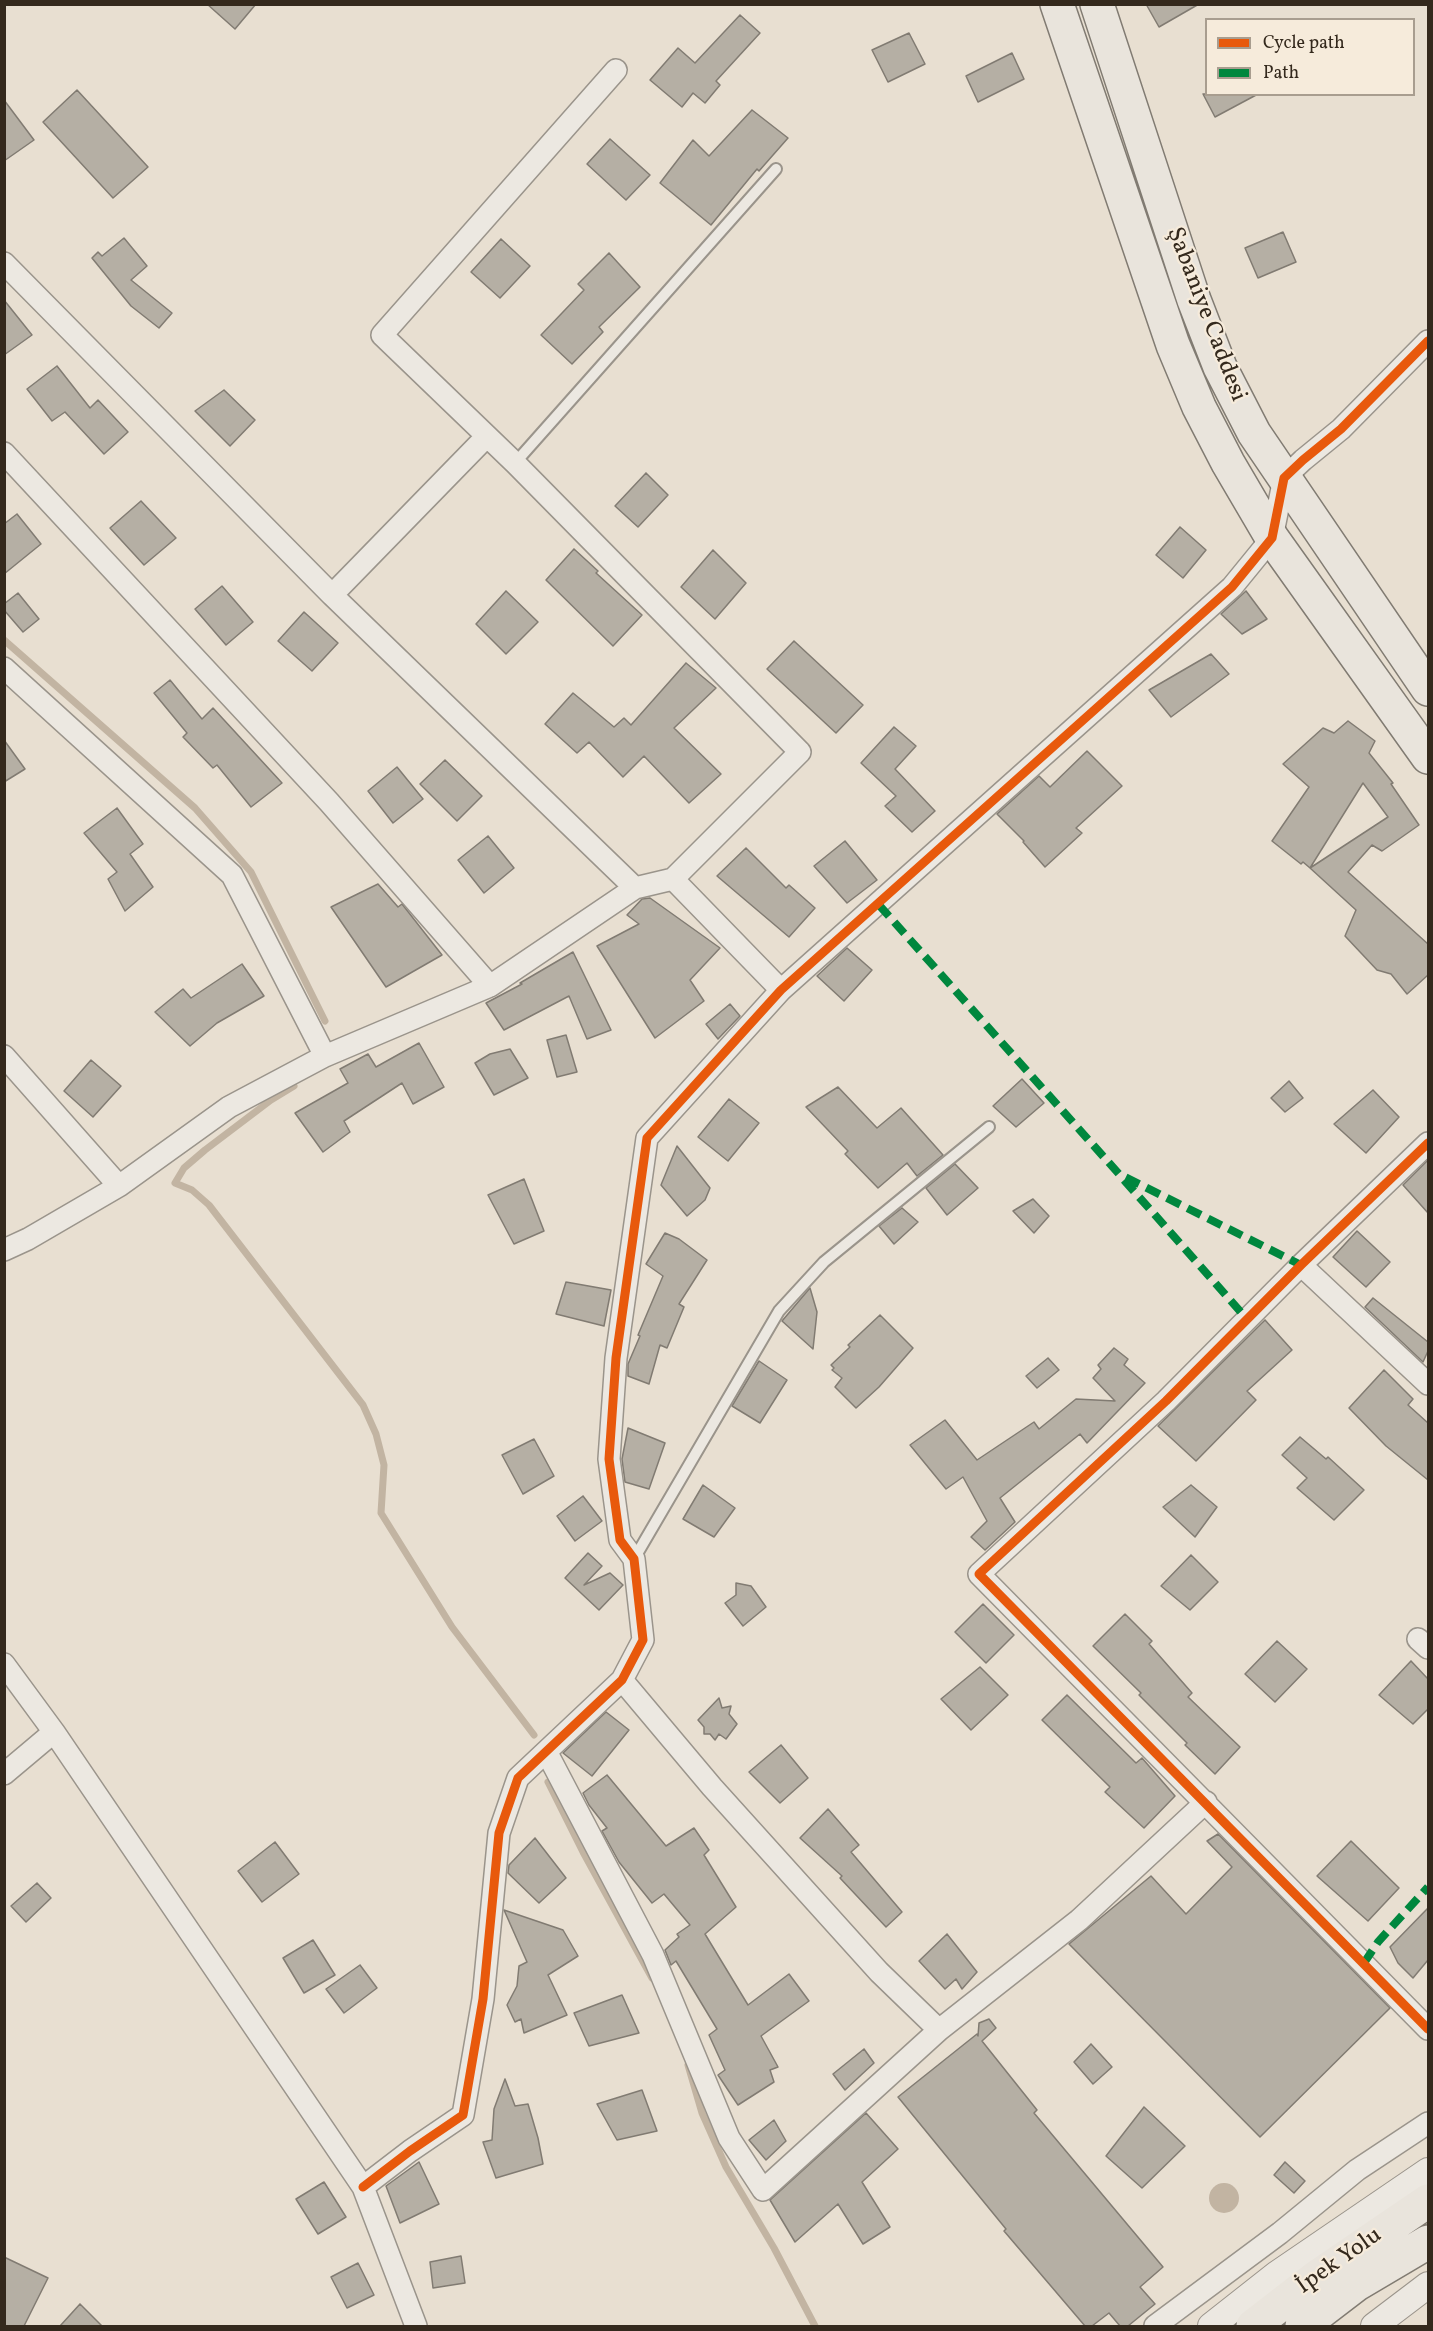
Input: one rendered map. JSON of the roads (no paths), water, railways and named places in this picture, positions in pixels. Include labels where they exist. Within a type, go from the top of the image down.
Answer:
[{"type":"highway","points":[[1057,4],[1173,345],[1199,407],[1228,463],[1272,538],[1428,757]]},
{"type":"highway","name":"Şabaniye Caddesi","points":[[1097,4],[1194,300],[1220,367],[1254,433],[1428,689]]},
{"type":"highway","name":"İpek Yolu","points":[[1253,2326],[1315,2278],[1428,2201]]},
{"type":"highway","name":"İpek Yolu","points":[[1302,2326],[1357,2284],[1428,2242]]},
{"type":"street","points":[[4,1250],[28,1239],[118,1186],[229,1107],[325,1056],[490,986],[635,888],[673,879],[800,753],[516,463],[382,335],[616,70]]},
{"type":"street","points":[[4,263],[332,595],[635,888]]},
{"type":"street","points":[[363,2187],[463,2115],[483,1999],[499,1833],[518,1778],[622,1680],[643,1640],[634,1559],[620,1540],[609,1459],[616,1358],[647,1138],[782,990],[1232,588],[1272,538],[1284,478],[1341,429],[1428,341]]},
{"type":"street","points":[[332,595],[487,436]]},
{"type":"street","points":[[4,453],[329,802],[490,986]]},
{"type":"street","points":[[4,668],[232,875],[325,1056]]},
{"type":"street","points":[[673,879],[782,990]]},
{"type":"street","points":[[4,1056],[118,1186]]},
{"type":"street","points":[[1428,1143],[1301,1265],[1166,1401],[980,1574],[1428,2029]]},
{"type":"street","points":[[1301,1265],[1428,1384]]},
{"type":"street","points":[[4,1664],[54,1732],[363,2187],[416,2326]]},
{"type":"street","points":[[622,1680],[712,1787],[879,1972],[939,2030]]},
{"type":"street","points":[[4,1774],[54,1732]]},
{"type":"street","points":[[547,1753],[653,1955],[729,2138],[762,2190],[939,2030],[1079,1920],[1206,1802]]},
{"type":"street","points":[[1155,2326],[1280,2233],[1357,2170],[1428,2123]]},
{"type":"street","points":[[1211,2326],[1277,2274],[1428,2171]]},
{"type":"street","points":[[1374,2326],[1428,2285]]},
{"type":"lane","points":[[516,463],[776,169]]},
{"type":"lane","points":[[634,1559],[779,1311],[824,1262],[989,1127]]},
{"type":"waterway","points":[[4,640],[195,808],[251,872],[325,1021]]},
{"type":"waterway","points":[[294,1086],[271,1100],[205,1150],[184,1168],[175,1183],[192,1190],[209,1205],[363,1405],[376,1434],[384,1465],[381,1513],[452,1627],[534,1735]]},
{"type":"waterway","points":[[548,1782],[583,1852],[652,1978]]},
{"type":"waterway","points":[[688,2065],[702,2113],[726,2167],[774,2248],[815,2326]]}]
